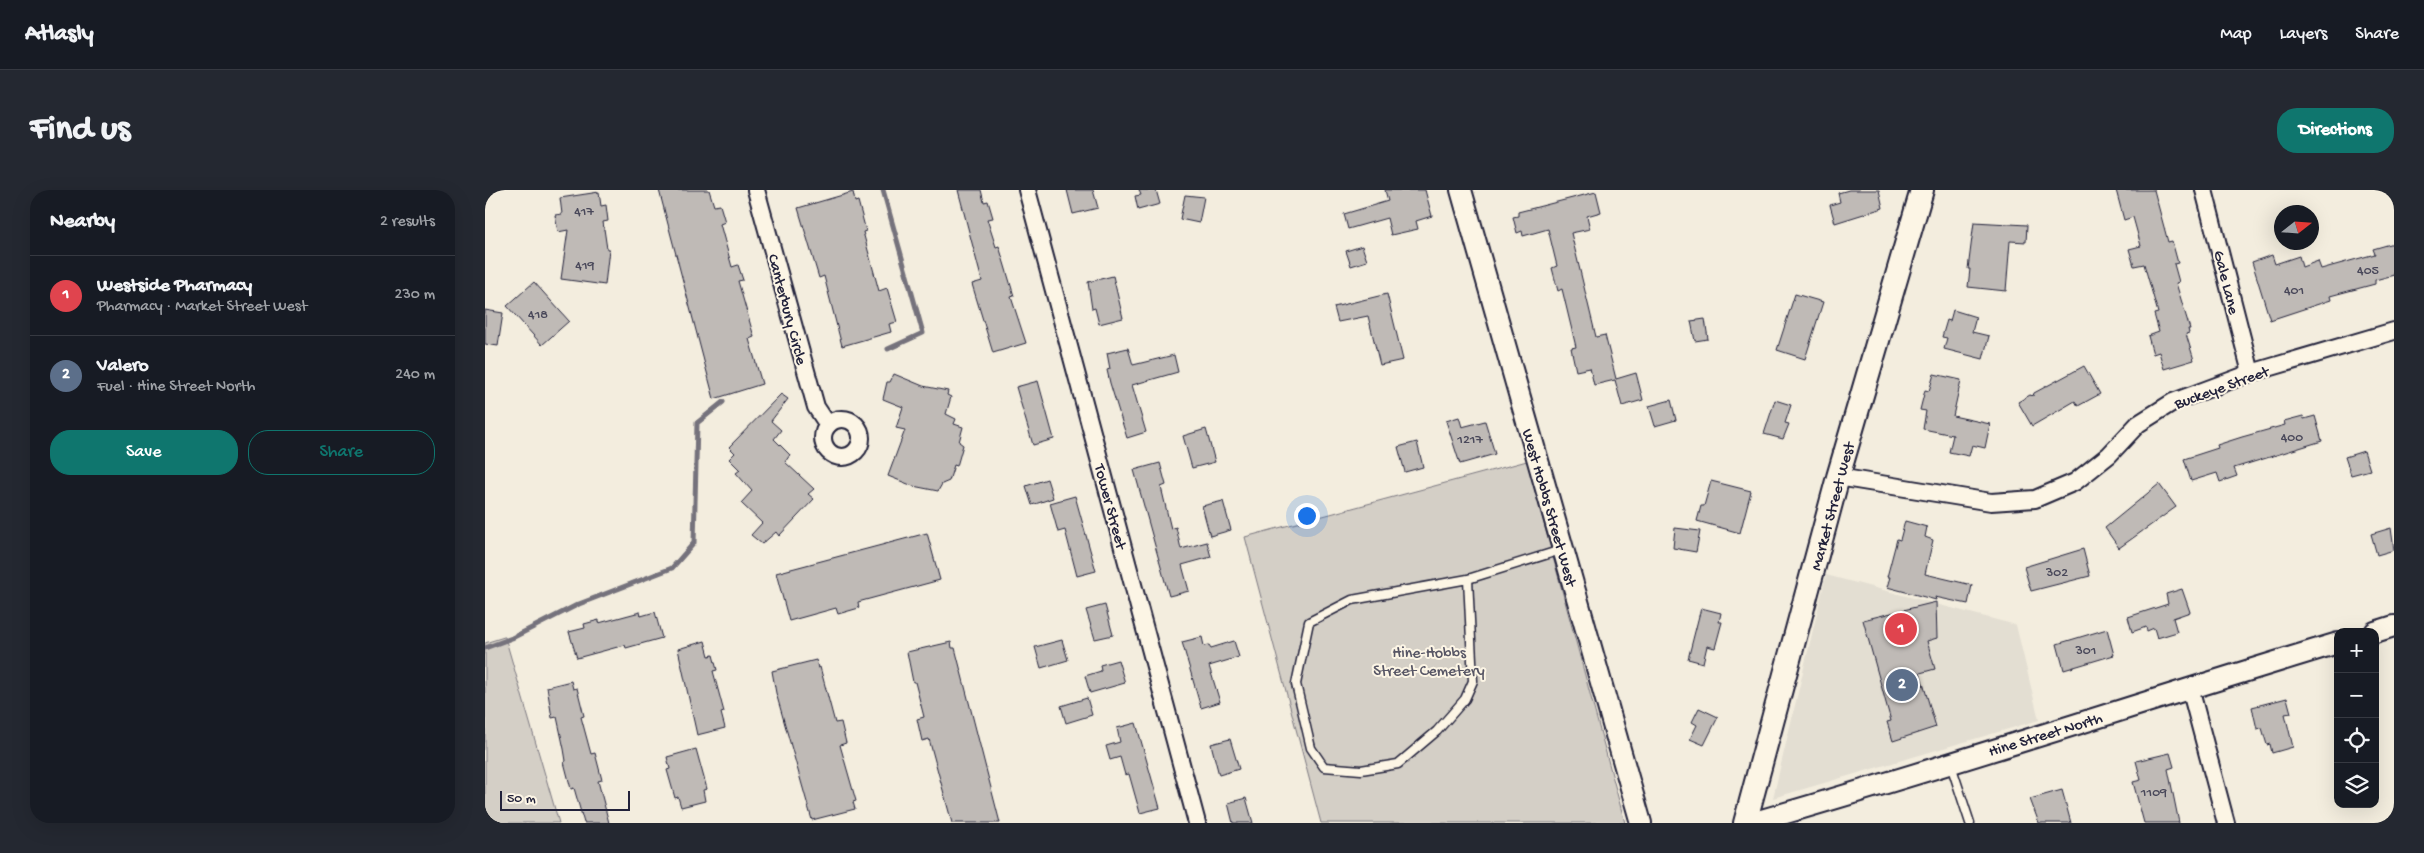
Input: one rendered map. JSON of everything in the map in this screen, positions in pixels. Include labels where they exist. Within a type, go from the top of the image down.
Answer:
[{"type":"main road","name":"Market Street West","points":[[1745,823],[1838,477],[1922,190]]},
{"type":"street","name":"Canterbury Circle","points":[[757,190],[816,407],[828,425]]},
{"type":"street","name":"Tower Street","points":[[1027,190],[1197,823]]},
{"type":"street","name":"West Hobbs Street West","points":[[1461,190],[1641,823]]},
{"type":"street","name":"Gale Lane","points":[[2204,190],[2251,373]]},
{"type":"street","name":"Buckeye Street","points":[[1838,477],[1991,502],[2035,499],[2075,482],[2109,455],[2138,424],[2173,402],[2251,373],[2394,331]]},
{"type":"street","points":[[2379,631],[2394,626]]},
{"type":"street","name":"Hine Street North","points":[[1751,823],[1894,783],[1951,763],[2334,644]]},
{"type":"street","points":[[2190,688],[2226,823]]},
{"type":"lane","points":[[1468,579],[1473,682],[1465,698],[1437,731],[1397,764],[1361,770],[1324,767],[1311,748],[1296,684],[1309,622],[1352,600],[1468,579],[1563,549]]},
{"type":"lane","points":[[1951,763],[1970,823]]},
{"type":"shaded area","points":[[1826,575],[2016,625],[2039,720],[1773,798]]},
{"type":"green space","name":"Hine-Hobbs Street Cemetery","points":[[1527,461],[1625,823],[1321,823],[1245,537]]},
{"type":"green space","points":[[505,637],[559,823],[485,823],[485,643]]},
{"type":"building","points":[[659,190],[709,190],[714,206],[720,205],[725,222],[720,224],[732,267],[738,265],[743,280],[738,281],[754,337],[749,339],[762,384],[714,399]]},
{"type":"building","points":[[958,190],[981,190],[984,202],[988,201],[993,218],[987,219],[996,247],[999,246],[1014,296],[1011,297],[1026,343],[993,353],[972,284],[982,281]]},
{"type":"building","points":[[1067,190],[1093,190],[1098,208],[1073,214]]},
{"type":"building","points":[[1139,190],[1156,190],[1160,204],[1138,210],[1135,196],[1141,195]]},
{"type":"building","points":[[1385,190],[1425,190],[1432,216],[1416,221],[1418,229],[1391,235],[1387,218],[1348,229],[1344,214],[1388,201]]},
{"type":"building","points":[[1849,190],[1879,190],[1883,208],[1835,223],[1830,205],[1840,202],[1838,193]]},
{"type":"building","points":[[2116,190],[2154,190],[2168,242],[2172,241],[2178,263],[2174,264],[2179,282],[2176,283],[2190,329],[2188,329],[2189,333],[2186,334],[2194,360],[2164,369],[2159,352],[2153,354],[2148,336],[2159,332],[2154,314],[2158,313],[2144,264],[2134,266],[2129,249],[2141,246],[2133,217],[2124,220]]},
{"type":"building","points":[[599,192],[601,206],[606,205],[608,221],[603,222],[607,249],[609,249],[605,285],[561,279],[568,230],[558,232],[555,215],[562,214],[560,198]]},
{"type":"building","points":[[853,192],[855,202],[858,201],[866,231],[863,232],[879,291],[887,288],[897,322],[889,324],[891,332],[842,346],[824,276],[819,278],[798,208]]},
{"type":"building","points":[[1596,192],[1601,212],[1587,216],[1590,229],[1571,233],[1596,337],[1605,335],[1616,379],[1636,373],[1643,400],[1622,406],[1615,380],[1594,385],[1590,368],[1576,371],[1571,348],[1576,347],[1562,289],[1558,291],[1552,268],[1557,266],[1548,229],[1523,236],[1522,231],[1517,233],[1513,217],[1518,216],[1518,212]]},
{"type":"building","points":[[1185,195],[1204,197],[1199,223],[1180,219]]},
{"type":"building","points":[[1974,222],[2027,225],[2026,242],[2010,241],[2006,291],[1968,287],[1970,269],[1968,269]]},
{"type":"building","points":[[2394,243],[2394,275],[2375,280],[2375,284],[2330,296],[2331,300],[2270,320],[2252,262],[2272,255],[2275,264],[2299,256],[2302,267],[2318,261],[2321,269],[2375,254],[2373,249]]},
{"type":"building","points":[[1362,246],[1367,261],[1351,266],[1346,251]]},
{"type":"building","points":[[1113,276],[1123,318],[1099,324],[1095,308],[1092,309],[1088,282]]},
{"type":"building","points":[[534,282],[569,321],[542,345],[507,306]]},
{"type":"building","points":[[1387,294],[1403,360],[1380,365],[1368,316],[1338,322],[1334,307]]},
{"type":"building","points":[[1795,294],[1823,302],[1805,359],[1777,350]]},
{"type":"building","points":[[485,310],[503,313],[498,346],[485,344]]},
{"type":"building","points":[[1953,310],[1976,317],[1972,332],[1989,336],[1983,359],[1944,349],[1947,338],[1942,337],[1947,320],[1950,321]]},
{"type":"building","points":[[1705,319],[1708,339],[1695,341],[1691,321]]},
{"type":"building","points":[[1128,348],[1133,365],[1174,355],[1178,372],[1132,385],[1146,432],[1127,438],[1110,383],[1107,370],[1110,369],[1107,353]]},
{"type":"building","points":[[2084,366],[2100,394],[2078,406],[2075,401],[2032,426],[2018,402],[2030,395],[2033,396],[2034,393]]},
{"type":"building","points":[[894,374],[923,386],[948,391],[947,395],[951,397],[946,414],[956,419],[954,424],[963,427],[959,442],[963,445],[957,466],[954,465],[949,481],[942,484],[938,491],[913,486],[888,476],[905,430],[896,428],[903,407],[883,399],[887,382],[890,382]]},
{"type":"building","points":[[1934,374],[1961,380],[1953,416],[1990,424],[1985,448],[1972,445],[1969,456],[1949,452],[1953,435],[1923,429],[1926,411],[1920,410],[1925,390],[1929,391]]},
{"type":"building","points":[[1038,381],[1054,439],[1033,445],[1016,387]]},
{"type":"building","points":[[781,394],[788,399],[771,421],[781,430],[774,439],[790,455],[785,462],[814,489],[808,494],[814,499],[779,536],[776,532],[762,544],[751,535],[762,523],[741,503],[752,491],[736,473],[740,470],[729,459],[735,453],[729,447]]},
{"type":"building","points":[[1671,400],[1676,420],[1655,426],[1649,406]]},
{"type":"building","points":[[1775,400],[1791,405],[1785,423],[1789,424],[1783,439],[1764,434]]},
{"type":"building","points":[[2303,416],[2304,419],[2315,416],[2322,441],[2234,468],[2237,476],[2220,482],[2217,473],[2191,481],[2184,459],[2218,448],[2217,445],[2285,425],[2284,421]]},
{"type":"building","points":[[1459,417],[1462,427],[1485,421],[1495,454],[1460,464],[1446,421]]},
{"type":"building","points":[[1206,429],[1215,462],[1192,468],[1183,436]]},
{"type":"building","points":[[1417,442],[1423,467],[1405,472],[1398,447]]},
{"type":"building","points":[[2364,451],[2370,470],[2351,475],[2345,457]]},
{"type":"building","points":[[1160,463],[1166,485],[1161,487],[1171,529],[1176,527],[1181,549],[1207,542],[1211,557],[1182,565],[1189,591],[1169,596],[1134,470]]},
{"type":"building","points":[[1047,479],[1053,498],[1032,505],[1026,486]]},
{"type":"building","points":[[1711,481],[1751,491],[1740,533],[1697,521],[1701,506],[1704,506]]},
{"type":"building","points":[[2159,484],[2176,507],[2119,548],[2105,528]]},
{"type":"building","points":[[1075,496],[1096,571],[1077,576],[1065,530],[1058,532],[1050,503]]},
{"type":"building","points":[[1223,501],[1231,530],[1210,536],[1202,506]]},
{"type":"building","points":[[1905,521],[1927,527],[1925,537],[1933,540],[1925,574],[1972,585],[1968,604],[1935,597],[1936,600],[1887,587],[1890,577],[1887,577],[1897,539],[1900,540]]},
{"type":"building","points":[[1675,528],[1700,531],[1696,552],[1673,548]]},
{"type":"building","points":[[2391,528],[2394,550],[2377,555],[2371,534]]},
{"type":"building","points":[[927,533],[940,580],[858,602],[859,608],[838,614],[836,608],[789,621],[776,573]]},
{"type":"building","points":[[2083,549],[2090,576],[2031,591],[2024,567]]},
{"type":"building","points":[[2182,589],[2190,612],[2173,618],[2177,632],[2157,638],[2154,628],[2147,631],[2146,627],[2132,632],[2128,617],[2168,604],[2166,594]]},
{"type":"building","points":[[1936,602],[1937,638],[1927,641],[1935,669],[1920,673],[1936,727],[1893,741],[1887,722],[1891,721],[1863,620]]},
{"type":"building","points":[[1105,605],[1113,635],[1095,639],[1086,610]]},
{"type":"building","points":[[1701,608],[1721,613],[1719,622],[1722,622],[1715,648],[1707,646],[1703,663],[1688,659]]},
{"type":"building","points":[[640,612],[641,616],[655,612],[662,638],[626,648],[625,645],[577,658],[569,632],[585,628],[584,624],[599,620],[599,623]]},
{"type":"building","points":[[2107,629],[2114,655],[2064,670],[2057,644]]},
{"type":"building","points":[[1202,637],[1204,646],[1209,645],[1211,648],[1234,641],[1239,657],[1209,666],[1220,702],[1201,708],[1182,642]]},
{"type":"building","points":[[1062,640],[1068,660],[1041,668],[1035,647]]},
{"type":"building","points":[[705,641],[709,656],[713,655],[717,670],[713,671],[724,712],[721,713],[725,728],[697,735],[678,649]]},
{"type":"building","points":[[951,642],[952,648],[955,648],[1000,823],[952,823],[929,739],[922,741],[917,719],[924,717],[915,682],[913,682],[907,652]]},
{"type":"building","points":[[816,660],[818,668],[820,667],[835,723],[841,722],[846,743],[840,745],[856,801],[853,802],[855,809],[812,820],[776,693],[772,671]]},
{"type":"building","points":[[1118,660],[1125,683],[1090,693],[1085,676],[1101,671],[1100,665]]},
{"type":"building","points":[[571,681],[573,689],[577,688],[584,716],[581,717],[591,754],[595,753],[602,780],[598,781],[609,823],[584,823],[574,788],[571,789],[564,762],[566,761],[557,717],[552,718],[547,687]]},
{"type":"building","points":[[1087,698],[1092,715],[1066,723],[1061,706]]},
{"type":"building","points":[[2287,698],[2291,713],[2285,714],[2293,747],[2272,753],[2270,744],[2267,745],[2262,728],[2257,729],[2252,707]]},
{"type":"building","points":[[1699,708],[1718,717],[1704,745],[1690,739],[1697,725],[1692,722]]},
{"type":"building","points":[[1136,723],[1160,808],[1140,813],[1129,774],[1125,775],[1120,757],[1110,760],[1106,746],[1120,742],[1117,728]]},
{"type":"building","points":[[1230,739],[1239,769],[1219,775],[1211,744]]},
{"type":"building","points":[[696,749],[707,789],[703,790],[705,801],[681,807],[678,797],[675,798],[667,770],[670,769],[667,757]]},
{"type":"building","points":[[2170,753],[2174,767],[2168,769],[2179,823],[2144,823],[2133,782],[2141,780],[2136,761]]},
{"type":"building","points":[[2062,790],[2071,823],[2039,823],[2030,799]]},
{"type":"building","points":[[1246,798],[1253,823],[1233,823],[1228,803]]},
{"type":"waterway","points":[[883,190],[923,333],[888,349]]},
{"type":"waterway","points":[[485,648],[512,638],[579,604],[672,568],[694,543],[697,423],[723,402]]},
{"type":"place","name":"Westside Pharmacy","points":[[1901,629]]},
{"type":"place","name":"Valero","points":[[1902,685]]}]
